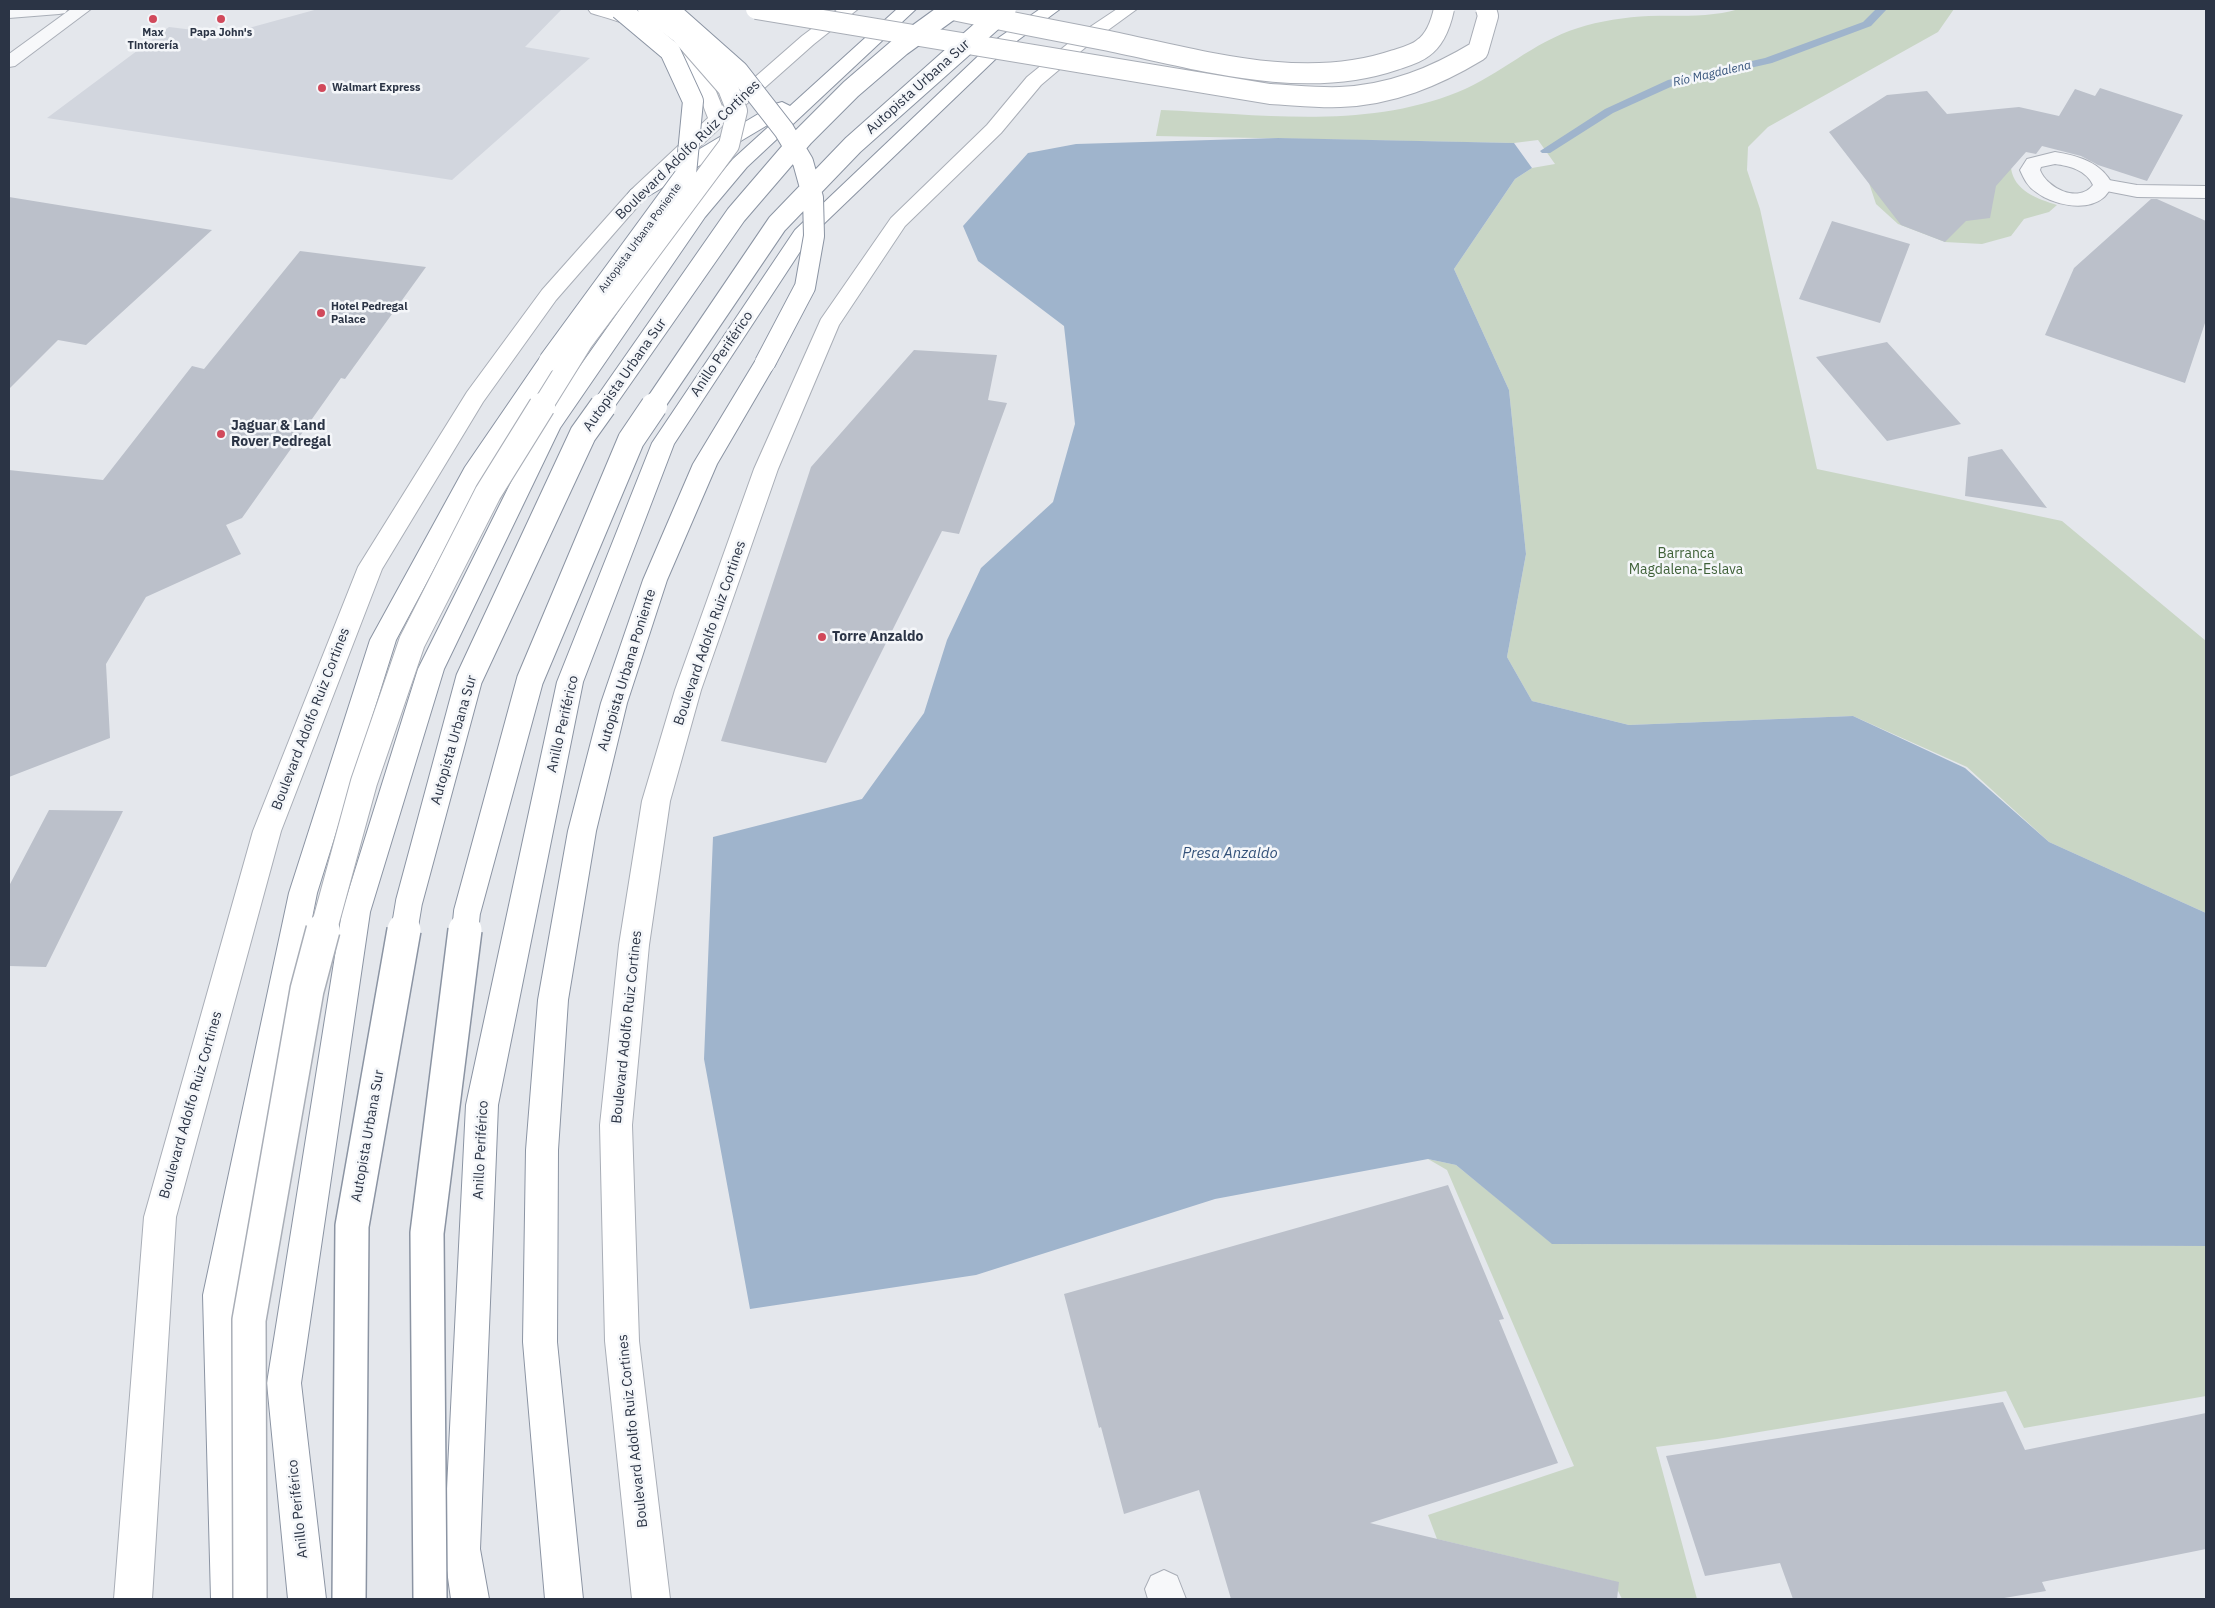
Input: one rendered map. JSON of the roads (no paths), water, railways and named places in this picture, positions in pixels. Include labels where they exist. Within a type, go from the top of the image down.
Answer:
[{"type":"main road","points":[[597,9],[623,17],[669,39],[684,50],[697,72],[718,119]]},
{"type":"main road","name":"Autopista Urbana Poniente","points":[[230,1599],[220,1295],[303,893],[383,640],[473,473],[549,361],[686,174],[693,102],[670,50],[620,9]]},
{"type":"main road","points":[[250,1599],[250,1320],[307,990],[364,782],[412,642],[488,493],[583,341],[729,145],[737,111],[728,88],[680,33],[648,9]]},
{"type":"main road","name":"Autopista Urbana Poniente","points":[[564,1599],[540,1342],[542,1150],[553,1000],[582,831],[614,703],[652,589],[704,464],[765,363],[805,287],[814,236],[813,198],[803,162],[774,116],[738,71],[668,9]]},
{"type":"main road","points":[[756,9],[826,19],[1270,94],[1340,97],[1400,88],[1447,70],[1478,51],[1488,16],[1486,9]]},
{"type":"main road","name":"Boulevard Adolfo Ruiz Cortines","points":[[134,1599],[160,1216],[267,832],[370,567],[475,397],[549,295],[638,194],[718,119],[808,40],[848,9]]},
{"type":"main road","name":"Anillo Periférico","points":[[307,1599],[284,1383],[356,912],[431,668],[550,426],[698,213],[740,164],[906,9]]},
{"type":"main road","points":[[948,9],[1219,63],[1294,73],[1347,72],[1390,64],[1424,48],[1439,29],[1444,9]]},
{"type":"main road","name":"Autopista Urbana Sur","points":[[349,1599],[352,1226],[409,902],[469,679],[584,434],[736,215],[803,137],[851,89],[901,46],[952,9]]},
{"type":"main road","name":"Autopista Urbana Sur","points":[[430,1599],[428,1233],[467,912],[530,680],[631,440],[777,224],[853,145],[1006,9]]},
{"type":"main road","name":"Anillo Periférico","points":[[470,1599],[462,1549],[482,1105],[570,682],[663,443],[802,234],[1000,45],[1051,9]]},
{"type":"main road","name":"Boulevard Adolfo Ruiz Cortines","points":[[651,1599],[622,1341],[616,1125],[634,945],[656,801],[688,690],[766,469],[829,324],[898,222],[994,129],[1034,81],[1087,37],[1127,11]]},
{"type":"main road","points":[[638,194],[826,82]]},
{"type":"street","points":[[9,13],[59,9]]},
{"type":"street","points":[[9,62],[82,9]]},
{"type":"street","points":[[2102,185],[2138,191],[2206,192]]},
{"type":"water","name":"Presa Anzaldo","points":[[1278,138],[1514,143],[1532,168],[1515,179],[1454,269],[1509,390],[1526,554],[1507,657],[1532,701],[1629,725],[1853,716],[1965,768],[2049,842],[2206,913],[2206,1246],[1552,1244],[1456,1165],[1428,1159],[1215,1199],[976,1275],[750,1309],[704,1059],[713,837],[862,799],[924,713],[947,640],[981,568],[1053,502],[1075,424],[1064,326],[978,261],[963,226],[1028,153],[1076,144]]},
{"type":"waterway","name":"Río Magdalena","points":[[1546,151],[1609,111],[1672,82],[1768,61],[1867,24],[1882,9]]},
{"type":"place","name":"Max Tintorería","points":[[153,19]]},
{"type":"place","name":"Papa John's","points":[[221,19]]},
{"type":"place","name":"Walmart Express","points":[[322,88]]},
{"type":"place","name":"Hotel Pedregal Palace","points":[[321,313]]},
{"type":"place","name":"Jaguar & Land Rover Pedregal","points":[[221,434]]},
{"type":"place","name":"Torre Anzaldo","points":[[822,637]]},
{"type":"park label","name":"Barranca Magdalena-Eslava","points":[[1686,562]]}]
